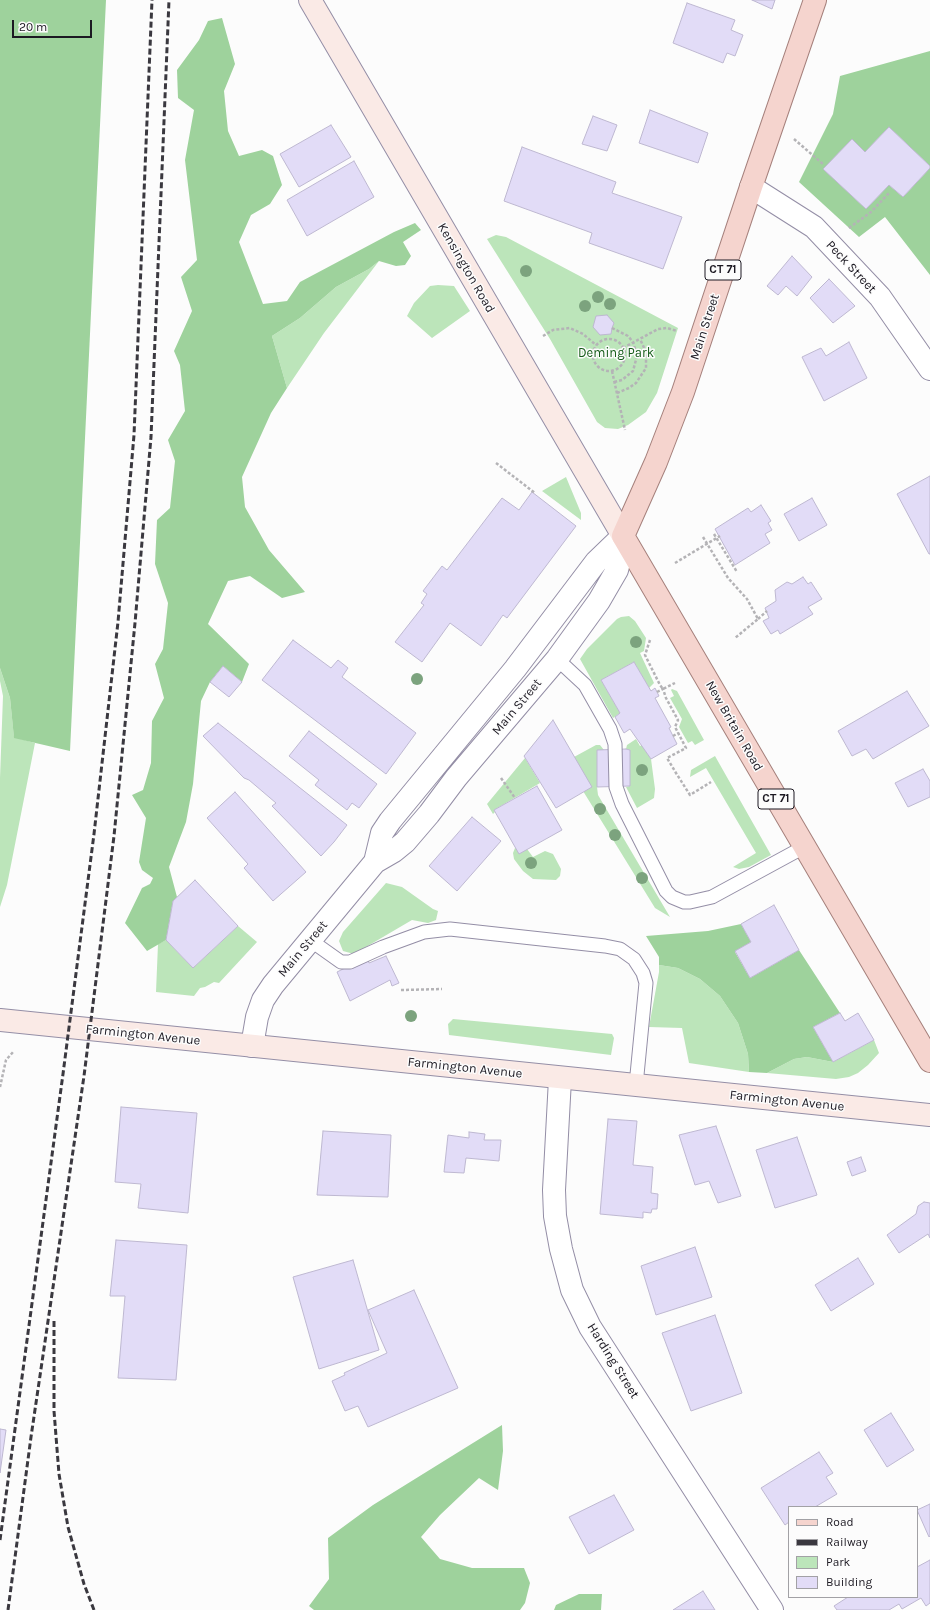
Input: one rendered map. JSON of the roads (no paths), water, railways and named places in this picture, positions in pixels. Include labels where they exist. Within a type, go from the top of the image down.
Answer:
[{"type":"main road","name":"Kensington Road","points":[[310,0],[623,536]]},
{"type":"main road","name":"Main Street","points":[[623,536],[656,462],[683,392],[815,0]]},
{"type":"main road","name":"New Britain Road","points":[[623,536],[930,1061]]},
{"type":"main road","name":"Farmington Avenue","points":[[0,1020],[560,1079],[636,1085],[930,1115]]},
{"type":"street","name":"Peck Street","points":[[751,187],[814,227],[880,297],[930,369]]},
{"type":"street","name":"Main Street","points":[[375,862],[382,833],[535,644],[596,562],[623,536]]},
{"type":"street","name":"Main Street","points":[[252,1046],[257,1017],[263,1000],[310,940],[375,862],[394,851],[429,814],[456,778],[557,660],[608,588],[617,570],[621,555],[623,536]]},
{"type":"street","points":[[535,644],[557,660]]},
{"type":"street","points":[[458,740],[476,755]]},
{"type":"street","points":[[410,797],[429,814]]},
{"type":"street","name":"Harding Street","points":[[560,1079],[554,1216],[572,1290],[594,1333],[772,1610]]},
{"type":"lane","points":[[557,660],[585,685],[610,729],[615,744],[616,788],[622,804],[666,891],[677,900],[690,902],[712,897],[804,846]]},
{"type":"lane","points":[[310,940],[341,962],[350,962],[383,947],[424,932],[450,930],[605,946],[620,949],[634,959],[643,973],[646,983],[636,1085]]},
{"type":"railway","points":[[0,1540],[94,834],[118,622],[134,435],[152,0]]},
{"type":"railway","points":[[8,1610],[31,1437],[84,1076],[114,836],[135,623],[151,437],[169,0]]},
{"type":"railway","points":[[54,1321],[54,1411],[59,1474],[68,1527],[84,1584],[94,1610]]},
{"type":"park label","name":"Deming Park","points":[[616,353]]}]
